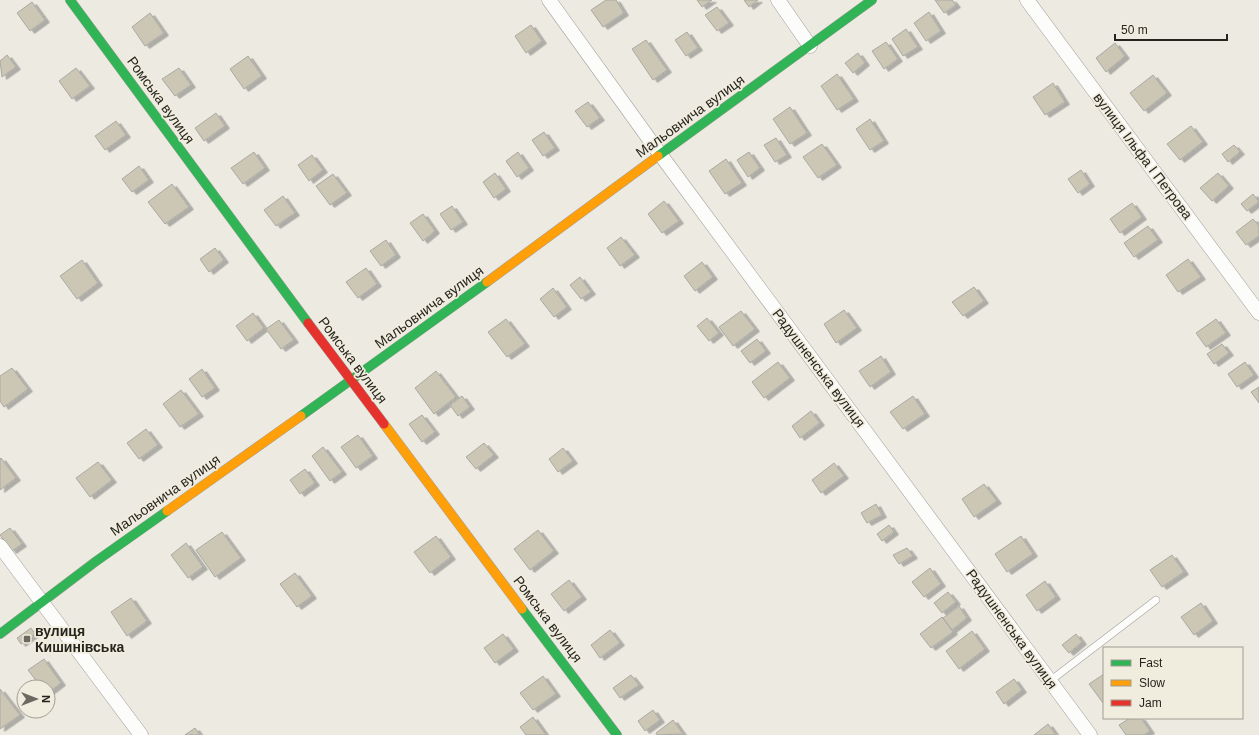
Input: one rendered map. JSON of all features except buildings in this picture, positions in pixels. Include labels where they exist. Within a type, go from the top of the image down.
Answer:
[{"type":"street","name":"Ромська вулиця","points":[[70,0],[351,381],[617,735]]},
{"type":"street","name":"Радушненська вулиця","points":[[549,0],[660,154],[1090,735]]},
{"type":"street","points":[[778,0],[810,46]]},
{"type":"street","name":"Мальовнича вулиця","points":[[0,634],[95,562],[351,381],[872,0]]},
{"type":"street","name":"вулиця Ільфа І Петрова","points":[[1027,0],[1259,313]]},
{"type":"street","points":[[0,546],[141,735]]},
{"type":"lane","points":[[1050,681],[1156,600]]},
{"type":"traffic: fast","points":[[70,0],[308,323]]},
{"type":"traffic: fast","points":[[658,156],[872,0]]},
{"type":"traffic: fast","points":[[301,416],[487,282]]},
{"type":"traffic: fast","points":[[0,634],[95,562],[167,511]]},
{"type":"traffic: fast","points":[[522,609],[617,735]]},
{"type":"traffic: slow","points":[[487,282],[658,156]]},
{"type":"traffic: slow","points":[[167,511],[301,416]]},
{"type":"traffic: slow","points":[[384,424],[522,609]]},
{"type":"traffic: jam","points":[[308,323],[384,424]]},
{"type":"place","name":"вулиця Кишинівська","points":[[27,639]]}]
